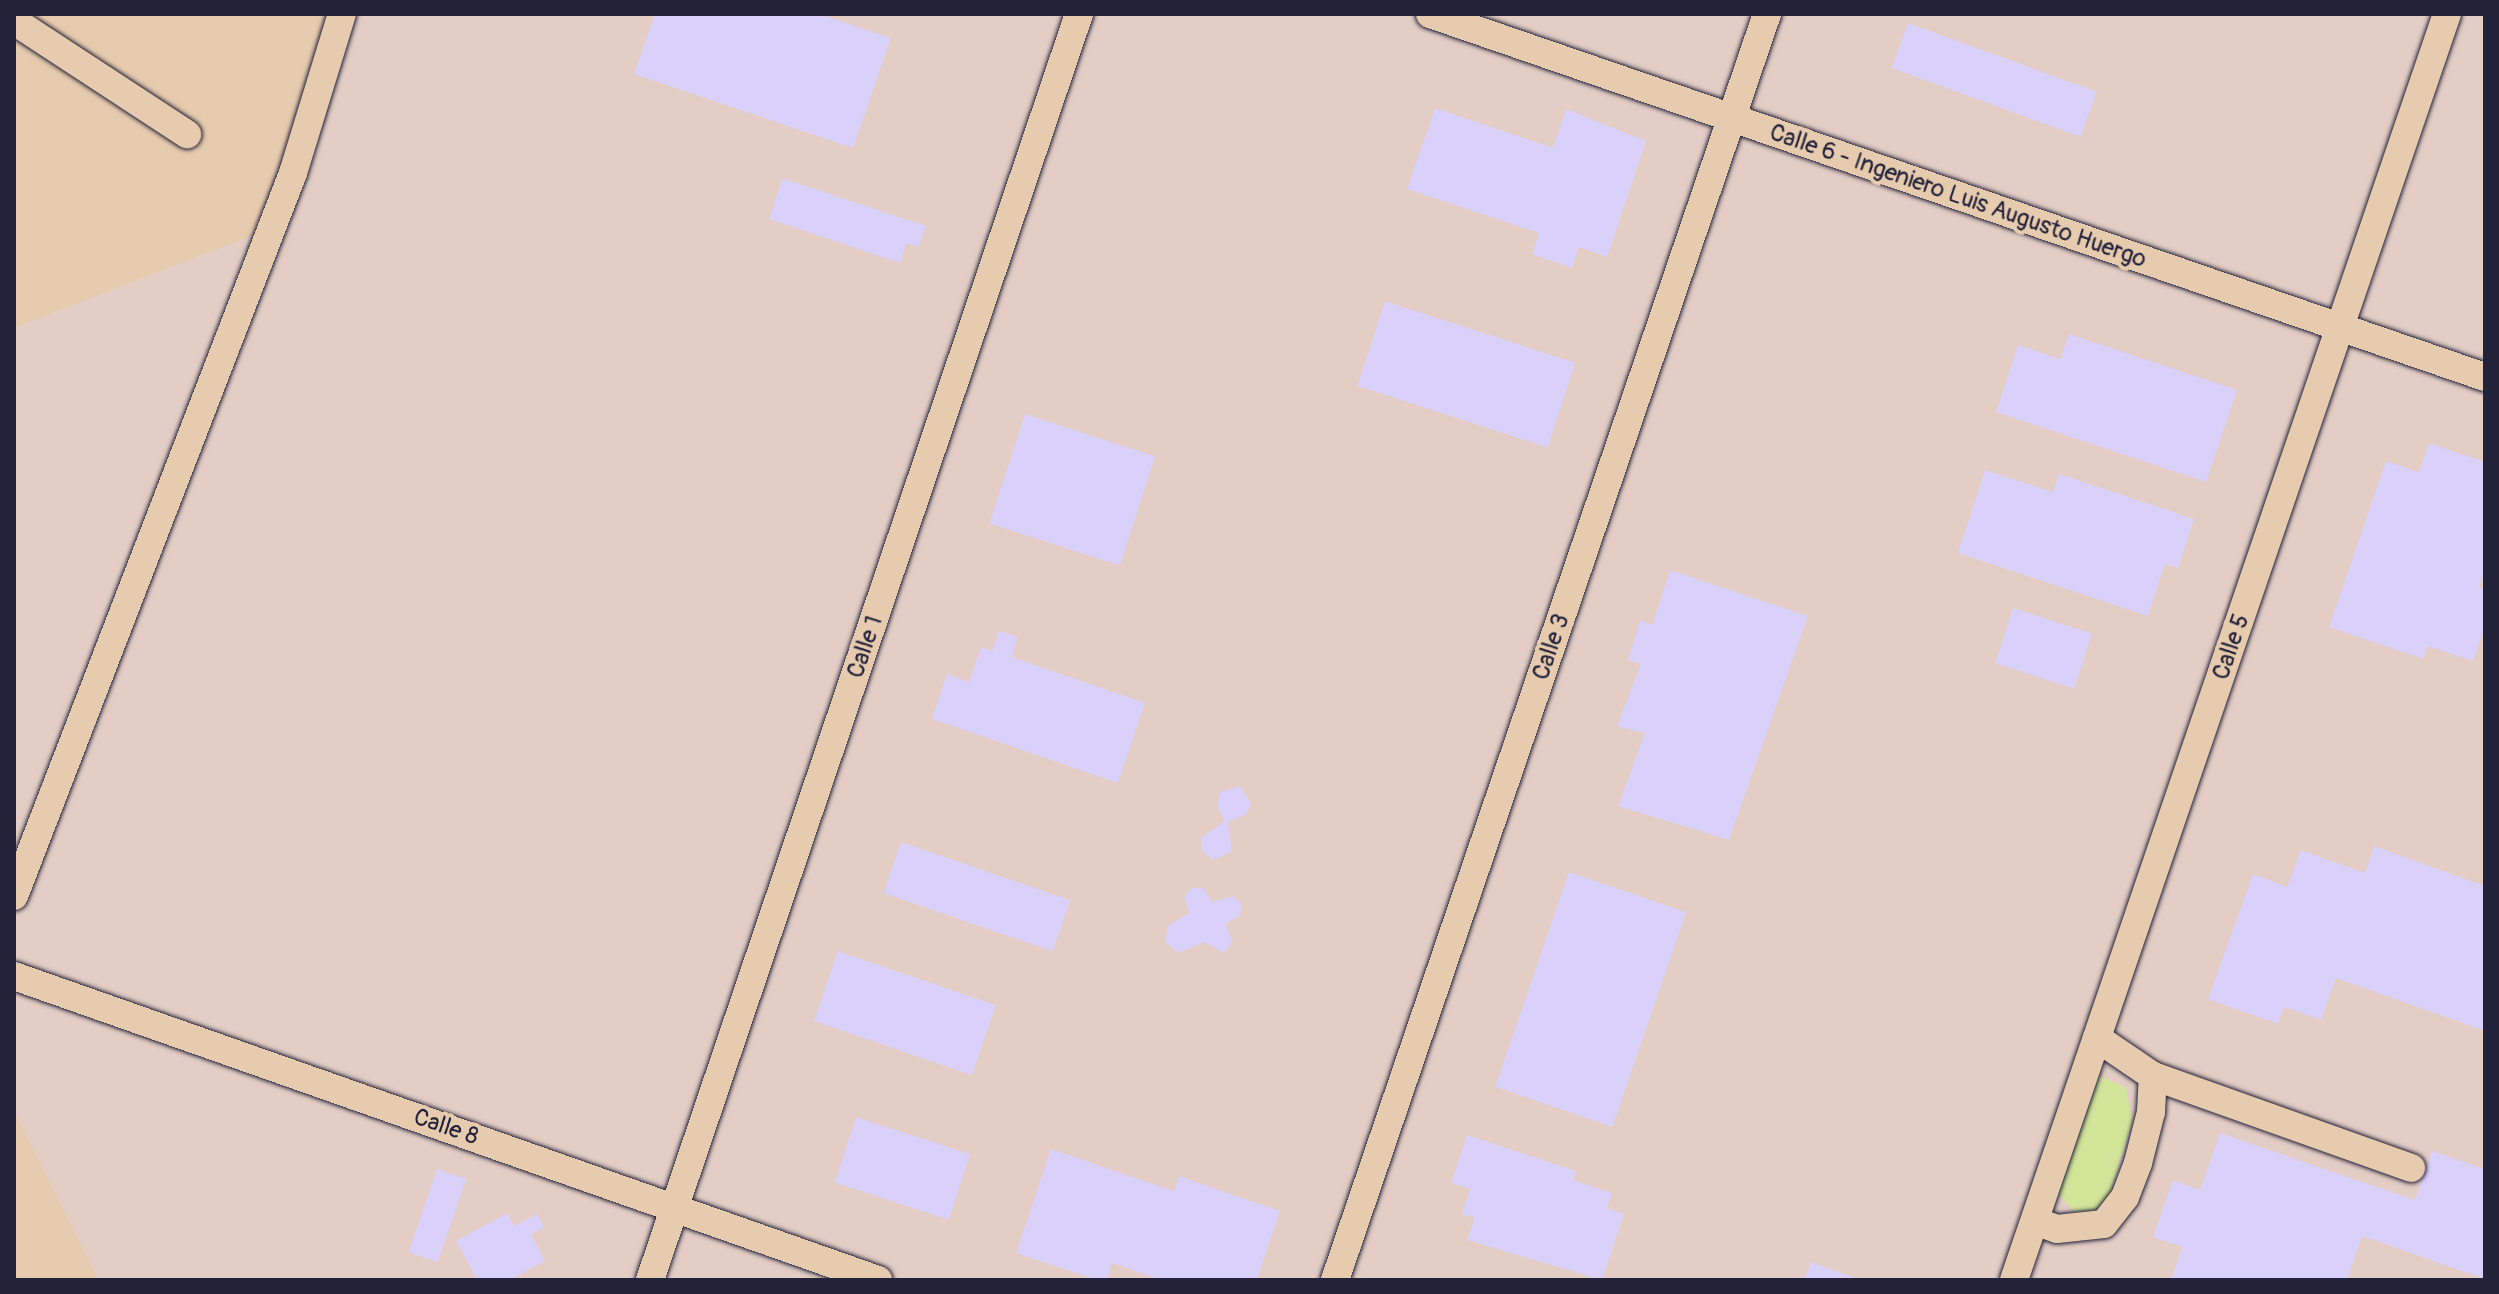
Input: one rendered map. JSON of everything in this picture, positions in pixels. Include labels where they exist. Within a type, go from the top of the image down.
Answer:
[{"type":"street","points":[[14,896],[293,173],[342,14]]},
{"type":"street","name":"Calle 1","points":[[650,1280],[1079,14]]},
{"type":"street","name":"Calle 6 - Ingeniero Luis Augusto Huergo","points":[[1430,14],[2485,377]]},
{"type":"street","name":"Calle 3","points":[[1335,1280],[1767,14]]},
{"type":"street","name":"Calle 5","points":[[2014,1280],[2447,14]]},
{"type":"street","points":[[14,21],[187,134]]},
{"type":"street","name":"Calle 8","points":[[14,976],[676,1205],[878,1280]]},
{"type":"street","points":[[2097,1038],[2153,1076],[2411,1168]]},
{"type":"street","points":[[2035,1221],[2057,1229],[2104,1224],[2125,1197],[2138,1163],[2151,1112],[2153,1076]]},
{"type":"shaded area","points":[[328,14],[2485,14],[2485,1280],[98,1280],[14,1111],[14,328],[256,234],[281,175]]},
{"type":"green space","points":[[2103,1077],[2126,1088],[2132,1121],[2109,1196],[2090,1214],[2075,1212],[2057,1193],[2094,1081]]},
{"type":"building","points":[[655,14],[820,14],[891,38],[853,148],[634,74]]},
{"type":"building","points":[[1908,23],[2097,92],[2080,137],[1892,68]]},
{"type":"building","points":[[1435,108],[1553,148],[1566,109],[1646,141],[1607,257],[1579,247],[1572,268],[1532,254],[1539,233],[1407,189]]},
{"type":"building","points":[[782,178],[926,226],[919,247],[907,243],[900,263],[769,219]]},
{"type":"building","points":[[1385,301],[1575,363],[1548,447],[1357,386]]},
{"type":"building","points":[[2069,334],[2237,390],[2206,482],[1996,412],[2018,345],[2060,359]]},
{"type":"building","points":[[1025,414],[1155,456],[1120,566],[989,523]]},
{"type":"building","points":[[2429,443],[2485,462],[2485,570],[2479,587],[2485,589],[2485,626],[2473,661],[2428,646],[2423,659],[2329,627],[2386,461],[2419,472]]},
{"type":"building","points":[[1985,470],[2053,492],[2059,474],[2194,519],[2178,568],[2165,564],[2148,616],[1958,553]]},
{"type":"building","points":[[1670,570],[1808,616],[1729,840],[1618,806],[1645,733],[1617,726],[1641,664],[1628,660],[1640,620],[1652,625]]},
{"type":"building","points":[[2013,608],[2092,634],[2074,689],[1995,663]]},
{"type":"building","points":[[999,631],[1018,637],[1012,657],[1145,703],[1118,783],[932,719],[947,674],[969,682],[981,647],[992,651]]},
{"type":"building","points":[[1240,786],[1251,804],[1246,814],[1228,822],[1232,851],[1213,860],[1201,849],[1201,838],[1225,821],[1217,808],[1220,792]]},
{"type":"building","points":[[901,842],[1070,900],[1053,951],[883,893]]},
{"type":"building","points":[[2374,846],[2485,886],[2485,1031],[2336,978],[2321,1020],[2284,1007],[2278,1024],[2208,999],[2253,874],[2287,887],[2301,850],[2365,873]]},
{"type":"building","points":[[1569,872],[1686,912],[1612,1127],[1495,1087]]},
{"type":"building","points":[[1191,888],[1203,888],[1212,902],[1233,896],[1242,904],[1240,916],[1225,924],[1233,941],[1224,953],[1204,942],[1178,953],[1165,942],[1168,926],[1189,913],[1184,897]]},
{"type":"building","points":[[838,951],[996,1005],[972,1075],[814,1021]]},
{"type":"building","points":[[856,1117],[970,1154],[949,1220],[835,1183]]},
{"type":"building","points":[[2220,1133],[2415,1200],[2432,1151],[2485,1169],[2485,1279],[2362,1236],[2347,1280],[2171,1280],[2182,1247],[2153,1237],[2173,1180],[2200,1190]]},
{"type":"building","points":[[1467,1135],[1576,1171],[1573,1180],[1612,1193],[1607,1208],[1624,1214],[1602,1280],[1467,1240],[1475,1218],[1462,1214],[1470,1189],[1451,1183]]},
{"type":"building","points":[[1051,1149],[1174,1191],[1179,1176],[1280,1211],[1257,1280],[1161,1280],[1112,1263],[1107,1280],[1097,1280],[1016,1253]]},
{"type":"building","points":[[437,1169],[466,1179],[438,1262],[408,1252]]},
{"type":"building","points":[[507,1213],[514,1226],[537,1214],[544,1227],[531,1235],[545,1261],[510,1280],[477,1280],[456,1241]]},
{"type":"building","points":[[1811,1262],[1855,1278],[1855,1280],[1804,1280]]}]
